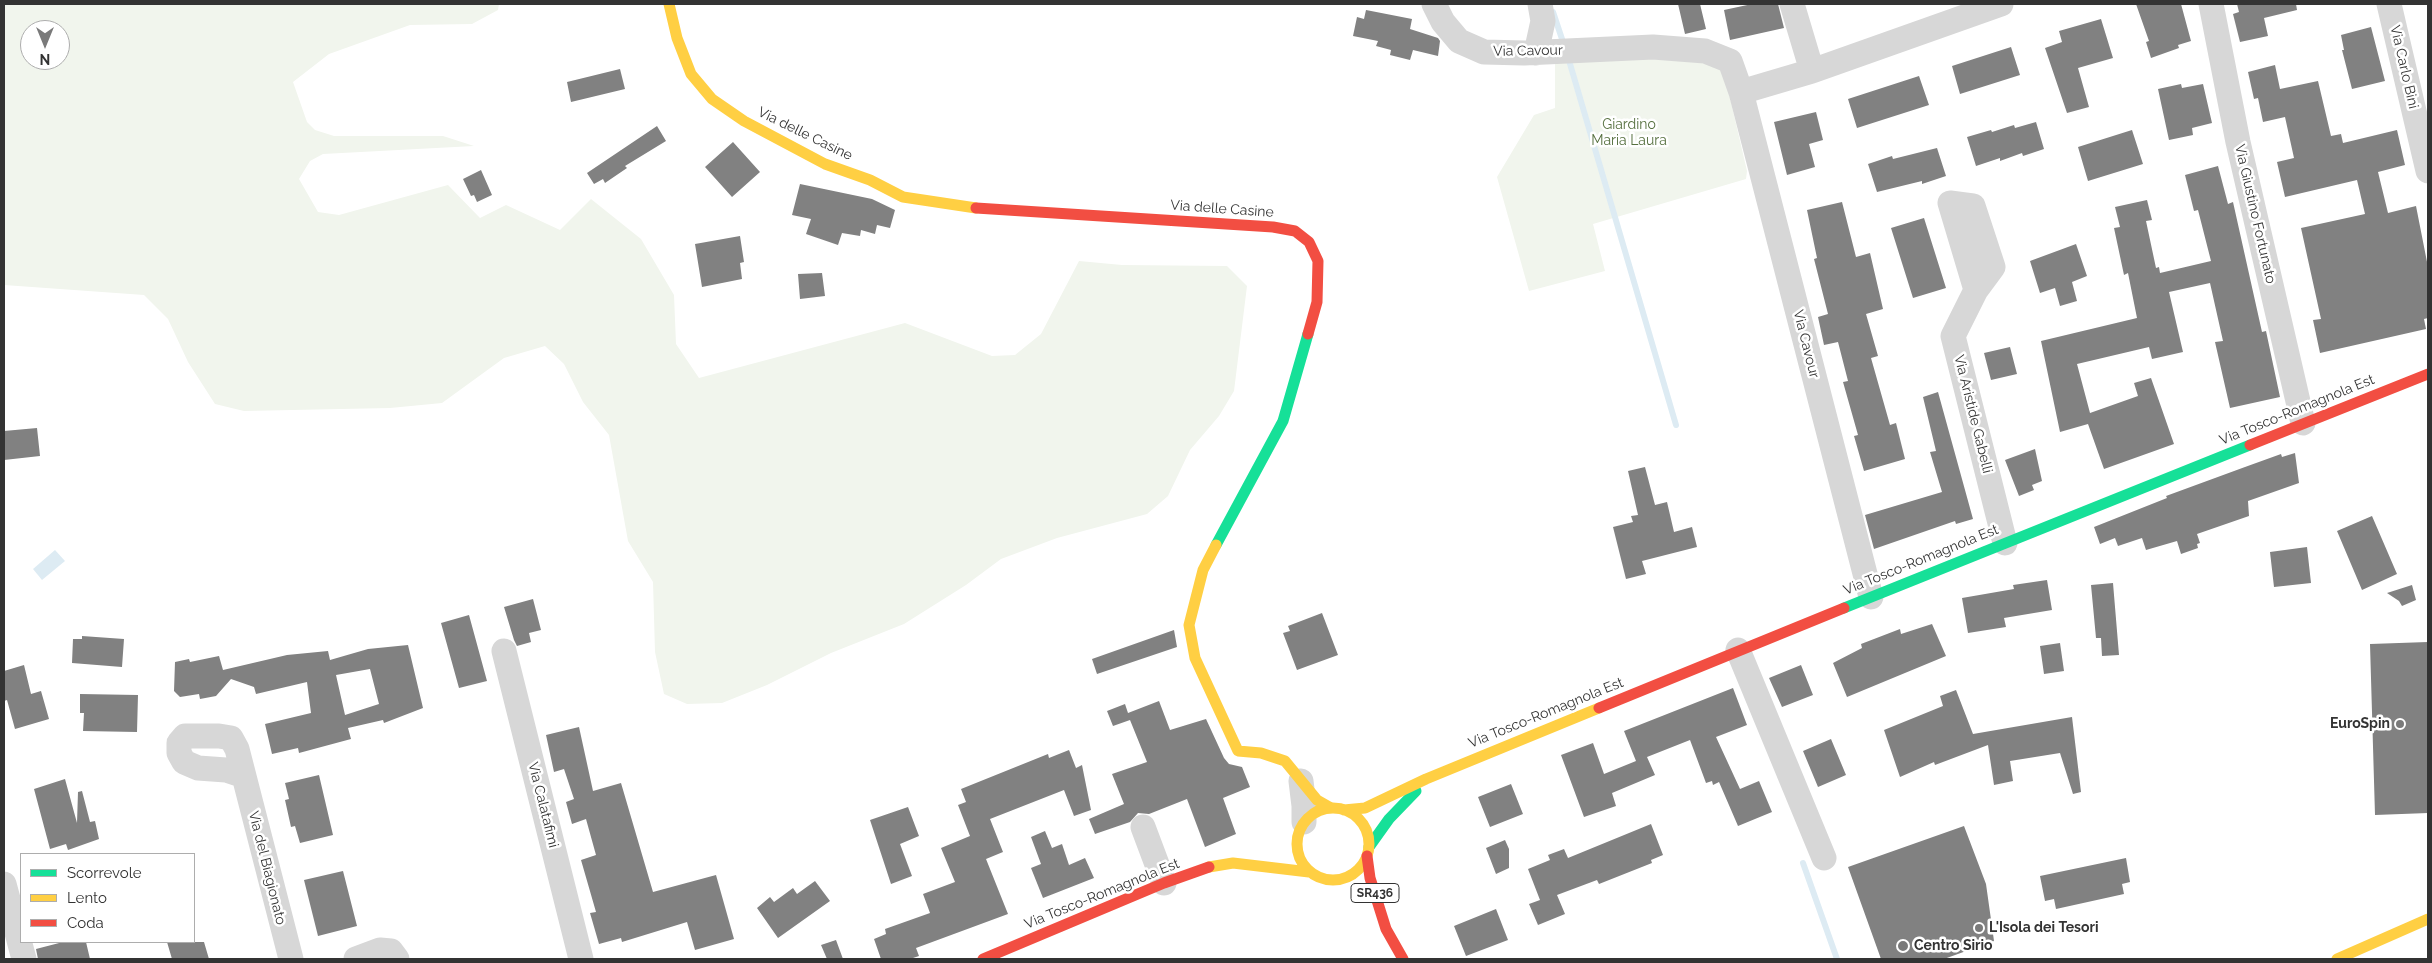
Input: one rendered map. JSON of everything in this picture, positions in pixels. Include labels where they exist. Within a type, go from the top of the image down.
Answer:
[{"type":"main road","name":"Via delle Casine","points":[[669,4],[677,38],[691,74],[712,99],[744,121],[825,164],[870,180],[903,197],[960,207],[1273,227],[1294,231],[1310,242],[1318,260],[1317,302],[1283,421],[1203,570],[1189,625],[1195,658],[1238,751],[1261,753],[1285,761],[1292,767],[1301,781]]},
{"type":"main road","name":"Via Tosco-Romagnola Est","points":[[1331,808],[1344,810],[1365,808],[1426,779],[1738,650],[2428,374]]},
{"type":"main road","name":"Via Tosco-Romagnola Est","points":[[1233,863],[1309,872],[1317,877],[1335,880],[1344,878],[1358,870],[1368,851],[1390,819],[1426,779]]},
{"type":"main road","points":[[1301,781],[1317,800],[1331,808]]},
{"type":"main road","points":[[1309,872],[1303,865],[1297,851],[1297,830],[1316,812],[1331,808]]},
{"type":"main road","points":[[1344,810],[1361,822],[1368,837],[1368,851]]},
{"type":"main road","name":"SR436","points":[[1368,851],[1370,878],[1386,929],[1403,959]]},
{"type":"main road","name":"Via Tosco-Romagnola Est","points":[[983,959],[1164,883],[1206,868],[1233,863],[1257,854]]},
{"type":"main road","name":"SR436","points":[[1335,880],[1345,889]]},
{"type":"main road","name":"SR436","points":[[1368,910],[1386,929]]},
{"type":"main road","points":[[2337,959],[2428,919]]},
{"type":"street","name":"Via Cavour","points":[[1434,4],[1442,22],[1459,41],[1484,52],[1556,52],[1653,46],[1705,51],[1730,61],[1741,92],[1870,597]]},
{"type":"street","points":[[1540,4],[1543,22],[1556,52]]},
{"type":"street","points":[[1792,4],[1812,71]]},
{"type":"street","points":[[1741,92],[1812,71],[2001,4]]},
{"type":"street","name":"Via Giustino Fortunato","points":[[2211,4],[2238,142],[2303,423]]},
{"type":"street","name":"Via Carlo Bini","points":[[2389,4],[2424,130],[2428,171]]},
{"type":"street","name":"Via Aristide Gabelli","points":[[1976,290],[1953,336],[2005,542]]},
{"type":"street","points":[[1738,650],[1824,858]]},
{"type":"street","name":"Via Calatafimi","points":[[504,651],[581,959]]},
{"type":"street","name":"Via del Biagionato","points":[[244,776],[291,959]]},
{"type":"street","points":[[1297,830],[1304,806],[1301,781]]},
{"type":"street","points":[[1143,827],[1164,883]]},
{"type":"street","points":[[4,884],[15,947]]},
{"type":"street","points":[[356,959],[380,950],[391,951],[397,959]]},
{"type":"green space","points":[[4,4],[499,4],[498,10],[472,24],[410,25],[329,54],[293,82],[307,122],[315,130],[334,136],[443,136],[474,146],[323,154],[310,161],[299,179],[318,212],[339,215],[448,185],[480,218],[506,205],[560,230],[591,199],[641,239],[674,295],[676,344],[699,378],[905,323],[992,356],[1015,355],[1041,334],[1079,261],[1122,265],[1227,266],[1247,286],[1234,391],[1219,416],[1190,450],[1168,496],[1147,514],[1057,538],[1001,559],[966,585],[904,624],[831,653],[767,685],[722,703],[687,704],[664,694],[655,652],[653,582],[628,541],[609,435],[583,402],[564,364],[545,346],[504,358],[442,403],[390,408],[244,411],[215,404],[188,362],[168,319],[144,295],[4,285]]},
{"type":"green space","name":"Giardino Maria Laura","points":[[1696,55],[1724,72],[1747,171],[1746,179],[1593,224],[1605,271],[1529,291],[1497,177],[1534,115],[1555,108],[1555,56]]},
{"type":"shaded area","points":[[55,550],[65,561],[42,580],[33,569]]},
{"type":"building","points":[[1678,4],[1700,4],[1706,29],[1685,34]]},
{"type":"building","points":[[1752,4],[1778,4],[1784,28],[1730,40],[1724,10]]},
{"type":"building","points":[[2136,4],[2181,4],[2191,41],[2178,45],[2179,48],[2151,58],[2146,42],[2149,41]]},
{"type":"building","points":[[2237,4],[2296,4],[2297,10],[2264,18],[2268,36],[2240,42],[2233,14],[2239,12]]},
{"type":"building","points":[[1366,10],[1412,19],[1410,29],[1438,38],[1440,41],[1438,56],[1413,50],[1410,60],[1390,55],[1391,50],[1376,46],[1378,41],[1353,36],[1357,17],[1364,19]]},
{"type":"building","points":[[2101,19],[2113,58],[2078,68],[2089,107],[2067,113],[2045,48],[2062,42],[2059,31]]},
{"type":"building","points":[[2371,27],[2385,81],[2352,89],[2342,50],[2344,50],[2341,35]]},
{"type":"building","points":[[2011,47],[2020,75],[1960,94],[1952,66]]},
{"type":"building","points":[[2275,65],[2280,89],[2318,81],[2331,136],[2341,134],[2343,143],[2397,130],[2405,165],[2378,172],[2388,213],[2416,206],[2428,267],[2428,318],[2424,319],[2426,329],[2320,353],[2313,320],[2321,319],[2301,228],[2365,214],[2357,180],[2285,197],[2277,162],[2294,158],[2285,117],[2263,122],[2258,98],[2254,99],[2248,72]]},
{"type":"building","points":[[620,69],[625,89],[571,102],[567,82]]},
{"type":"building","points":[[1919,76],[1929,105],[1857,128],[1848,99]]},
{"type":"building","points":[[2181,84],[2182,88],[2203,84],[2212,123],[2192,128],[2193,135],[2169,140],[2158,89]]},
{"type":"building","points":[[1816,112],[1823,140],[1809,144],[1815,167],[1787,175],[1774,122]]},
{"type":"building","points":[[2036,122],[2044,149],[2023,156],[2022,153],[2000,161],[2000,158],[1976,166],[1967,137],[2014,125],[2015,128]]},
{"type":"building","points":[[657,126],[666,141],[625,166],[627,168],[605,183],[603,179],[594,184],[587,173]]},
{"type":"building","points":[[2132,130],[2143,164],[2088,181],[2078,147]]},
{"type":"building","points":[[733,142],[760,172],[732,197],[705,167]]},
{"type":"building","points":[[1937,148],[1946,176],[1922,184],[1922,181],[1877,192],[1868,164],[1892,156],[1893,159]]},
{"type":"building","points":[[2218,166],[2228,204],[2233,202],[2262,332],[2266,331],[2280,397],[2230,408],[2215,342],[2223,341],[2210,283],[2169,292],[2183,352],[2152,359],[2149,347],[2077,364],[2090,413],[2138,396],[2134,383],[2151,378],[2174,444],[2104,469],[2088,424],[2060,432],[2041,341],[2137,318],[2128,273],[2124,275],[2114,228],[2120,227],[2115,207],[2147,200],[2152,220],[2146,221],[2156,268],[2159,267],[2160,273],[2211,261],[2198,210],[2194,211],[2185,175]]},
{"type":"building","points":[[481,170],[492,195],[477,202],[474,195],[471,196],[463,179]]},
{"type":"building","points":[[800,184],[872,199],[895,210],[890,228],[877,225],[875,234],[861,230],[860,236],[842,233],[838,245],[806,234],[811,219],[792,215]]},
{"type":"building","points":[[1842,202],[1856,257],[1870,253],[1883,309],[1866,314],[1878,356],[1871,358],[1890,425],[1896,423],[1905,459],[1864,471],[1854,436],[1858,435],[1843,382],[1848,381],[1838,342],[1824,345],[1818,317],[1828,314],[1814,259],[1817,258],[1807,210]]},
{"type":"building","points":[[1924,218],[1946,288],[1913,298],[1891,228]]},
{"type":"building","points":[[740,236],[744,262],[740,263],[742,279],[702,287],[695,244]]},
{"type":"building","points":[[2076,244],[2087,276],[2072,282],[2077,301],[2060,306],[2055,288],[2040,293],[2030,261]]},
{"type":"building","points":[[822,273],[825,296],[800,299],[798,274]]},
{"type":"building","points":[[2010,347],[2017,374],[1991,380],[1984,353]]},
{"type":"building","points":[[1938,392],[1973,519],[1956,524],[1955,521],[1874,549],[1865,515],[1942,492],[1930,452],[1936,451],[1923,397]]},
{"type":"building","points":[[37,428],[40,456],[4,460],[4,431]]},
{"type":"building","points":[[2035,449],[2042,481],[2032,485],[2034,490],[2019,496],[2005,460]]},
{"type":"building","points":[[2295,453],[2299,483],[2248,501],[2249,516],[2197,534],[2200,543],[2197,544],[2198,548],[2181,554],[2177,541],[2146,550],[2142,538],[2118,546],[2115,538],[2100,544],[2094,527],[2167,498],[2166,496],[2281,454],[2282,457]]},
{"type":"building","points":[[1645,467],[1655,505],[1667,502],[1674,532],[1692,527],[1697,547],[1642,561],[1646,574],[1626,579],[1613,527],[1633,522],[1631,516],[1638,515],[1628,471]]},
{"type":"building","points":[[2372,516],[2397,574],[2362,590],[2337,531]]},
{"type":"building","points":[[2307,547],[2311,583],[2274,587],[2270,552]]},
{"type":"building","points":[[2047,580],[2052,610],[2004,618],[2006,627],[1968,633],[1962,598],[2014,589],[2013,585]]},
{"type":"building","points":[[2113,583],[2119,655],[2102,656],[2101,638],[2096,638],[2091,585]]},
{"type":"building","points":[[2412,585],[2416,600],[2402,606],[2399,601],[2387,593]]},
{"type":"building","points":[[533,599],[541,630],[529,633],[531,642],[517,646],[504,607]]},
{"type":"building","points":[[1322,613],[1338,655],[1297,670],[1283,633],[1290,631],[1288,626]]},
{"type":"building","points":[[469,615],[487,681],[459,688],[441,623]]},
{"type":"building","points":[[1932,624],[1946,656],[1847,697],[1833,663],[1862,648],[1861,644],[1900,629],[1901,634]]},
{"type":"building","points":[[1174,630],[1177,647],[1097,674],[1092,659]]},
{"type":"building","points":[[82,636],[124,639],[122,667],[72,663],[73,639],[82,639]]},
{"type":"building","name":"EuroSpin","points":[[2428,642],[2428,813],[2375,815],[2370,644]]},
{"type":"building","points":[[2060,643],[2064,671],[2044,674],[2040,646]]},
{"type":"building","points":[[408,645],[423,708],[384,723],[383,720],[348,728],[351,739],[299,753],[298,748],[272,754],[265,724],[311,713],[307,682],[256,694],[254,687],[231,679],[216,696],[200,699],[199,694],[180,697],[174,691],[175,662],[189,659],[190,662],[219,656],[223,670],[287,655],[328,651],[330,660],[368,649]],"holes":[[[370,669],[379,704],[345,715],[336,675]]]},
{"type":"building","points":[[24,665],[31,694],[41,691],[49,719],[15,729],[7,700],[4,701],[4,671]]},
{"type":"building","points":[[1801,665],[1813,695],[1782,707],[1769,678]]},
{"type":"building","points":[[1733,688],[1747,725],[1716,737],[1740,789],[1759,781],[1772,812],[1738,826],[1719,782],[1713,785],[1712,781],[1706,783],[1690,740],[1647,757],[1655,775],[1612,793],[1616,806],[1584,817],[1561,755],[1593,743],[1604,774],[1636,761],[1624,731]]},
{"type":"building","points":[[1956,690],[1973,734],[2072,717],[2081,792],[2073,794],[2060,753],[2010,761],[2013,781],[1994,785],[1988,745],[1935,765],[1934,762],[1900,777],[1884,730],[1943,706],[1940,696]]},
{"type":"building","points":[[80,694],[138,695],[137,732],[83,731],[84,713],[80,713]]},
{"type":"building","points":[[1159,701],[1170,730],[1206,719],[1224,758],[1229,764],[1242,767],[1250,787],[1223,798],[1236,834],[1205,847],[1187,799],[1149,814],[1138,813],[1130,822],[1095,834],[1089,819],[1124,804],[1112,774],[1147,762],[1130,720],[1113,726],[1107,711],[1125,704],[1128,713]]},
{"type":"building","points":[[579,727],[593,791],[621,783],[653,892],[716,875],[734,939],[695,950],[687,922],[622,942],[621,938],[599,944],[590,913],[596,912],[581,860],[596,855],[586,819],[572,824],[566,802],[574,799],[564,769],[554,772],[546,735]]},
{"type":"building","points":[[1831,739],[1846,775],[1818,787],[1803,751]]},
{"type":"building","points":[[1069,750],[1076,768],[1082,765],[1091,810],[1074,816],[1064,790],[990,819],[1003,852],[986,859],[1008,914],[916,948],[919,956],[910,959],[881,959],[874,939],[886,934],[885,929],[930,913],[923,894],[955,882],[941,848],[970,836],[958,805],[966,802],[961,789],[1048,754],[1049,758]]},
{"type":"building","points":[[319,775],[333,835],[300,843],[295,826],[291,827],[285,800],[289,799],[285,783]]},
{"type":"building","points":[[65,779],[77,823],[78,792],[82,791],[90,822],[95,821],[99,839],[68,850],[66,844],[50,849],[34,789]]},
{"type":"building","points":[[1511,784],[1523,814],[1490,827],[1478,797]]},
{"type":"building","points":[[908,807],[919,836],[900,844],[912,876],[891,884],[870,820]]},
{"type":"building","points":[[1651,824],[1663,855],[1651,860],[1652,863],[1599,884],[1597,880],[1557,895],[1565,914],[1538,925],[1529,904],[1540,900],[1528,869],[1550,860],[1548,855],[1564,849],[1568,858]]},
{"type":"building","points":[[1964,826],[1986,884],[1994,941],[1944,959],[1881,959],[1848,867]]},
{"type":"building","points":[[1045,831],[1052,848],[1062,844],[1069,865],[1085,858],[1094,878],[1043,898],[1031,868],[1041,864],[1031,837]]},
{"type":"building","points":[[1505,840],[1509,849],[1509,868],[1496,874],[1486,848]]},
{"type":"building","points":[[2126,858],[2130,882],[2122,884],[2124,894],[2056,909],[2054,899],[2045,901],[2040,876]]},
{"type":"building","points":[[343,871],[357,926],[318,936],[304,880]]},
{"type":"building","points":[[815,881],[830,901],[778,938],[757,908],[770,897],[774,902],[793,888],[797,894]]},
{"type":"building","points":[[1496,909],[1508,940],[1466,956],[1454,926]]},
{"type":"building","points":[[836,940],[843,959],[827,959],[821,945]]},
{"type":"building","points":[[204,942],[209,959],[172,959],[167,943]]},
{"type":"building","points":[[59,943],[86,943],[90,959],[38,959],[36,949]]},
{"type":"waterway","points":[[1553,12],[1564,45]]},
{"type":"waterway","points":[[1568,57],[1676,425]]},
{"type":"waterway","points":[[1803,863],[1837,959]]},
{"type":"traffic: fast","points":[[1216,545],[1283,421],[1308,334]]},
{"type":"traffic: fast","points":[[1844,608],[2250,445]]},
{"type":"traffic: fast","points":[[1369,847],[1389,819],[1416,791]]},
{"type":"traffic: slow","points":[[669,4],[677,38],[691,74],[712,99],[744,121],[825,164],[870,180],[903,197],[976,208]]},
{"type":"traffic: slow","points":[[1216,545],[1203,570],[1189,625],[1195,658],[1238,751],[1261,753],[1285,761],[1317,800],[1331,808]]},
{"type":"traffic: slow","points":[[1344,810],[1365,808],[1426,779],[1599,708]]},
{"type":"traffic: slow","points":[[1333,808],[1353,814],[1363,824],[1369,844],[1363,864],[1353,874],[1333,880],[1313,874],[1303,864],[1297,844],[1303,824],[1313,814],[1333,808]]},
{"type":"traffic: slow","points":[[1209,867],[1233,863],[1309,872]]},
{"type":"traffic: slow","points":[[2337,959],[2428,919]]},
{"type":"traffic: jam","points":[[976,208],[1273,227],[1295,231],[1309,242],[1318,261],[1317,302],[1308,334]]},
{"type":"traffic: jam","points":[[2250,445],[2428,374]]},
{"type":"traffic: jam","points":[[1599,708],[1844,608]]},
{"type":"traffic: jam","points":[[1367,856],[1370,878],[1386,929],[1403,959]]},
{"type":"traffic: jam","points":[[983,959],[1164,883],[1209,867]]},
{"type":"place","name":"EuroSpin","points":[[2400,724]]},
{"type":"place","name":"L'Isola dei Tesori","points":[[1979,928]]},
{"type":"place","name":"Centro Sirio","points":[[1903,946]]}]
